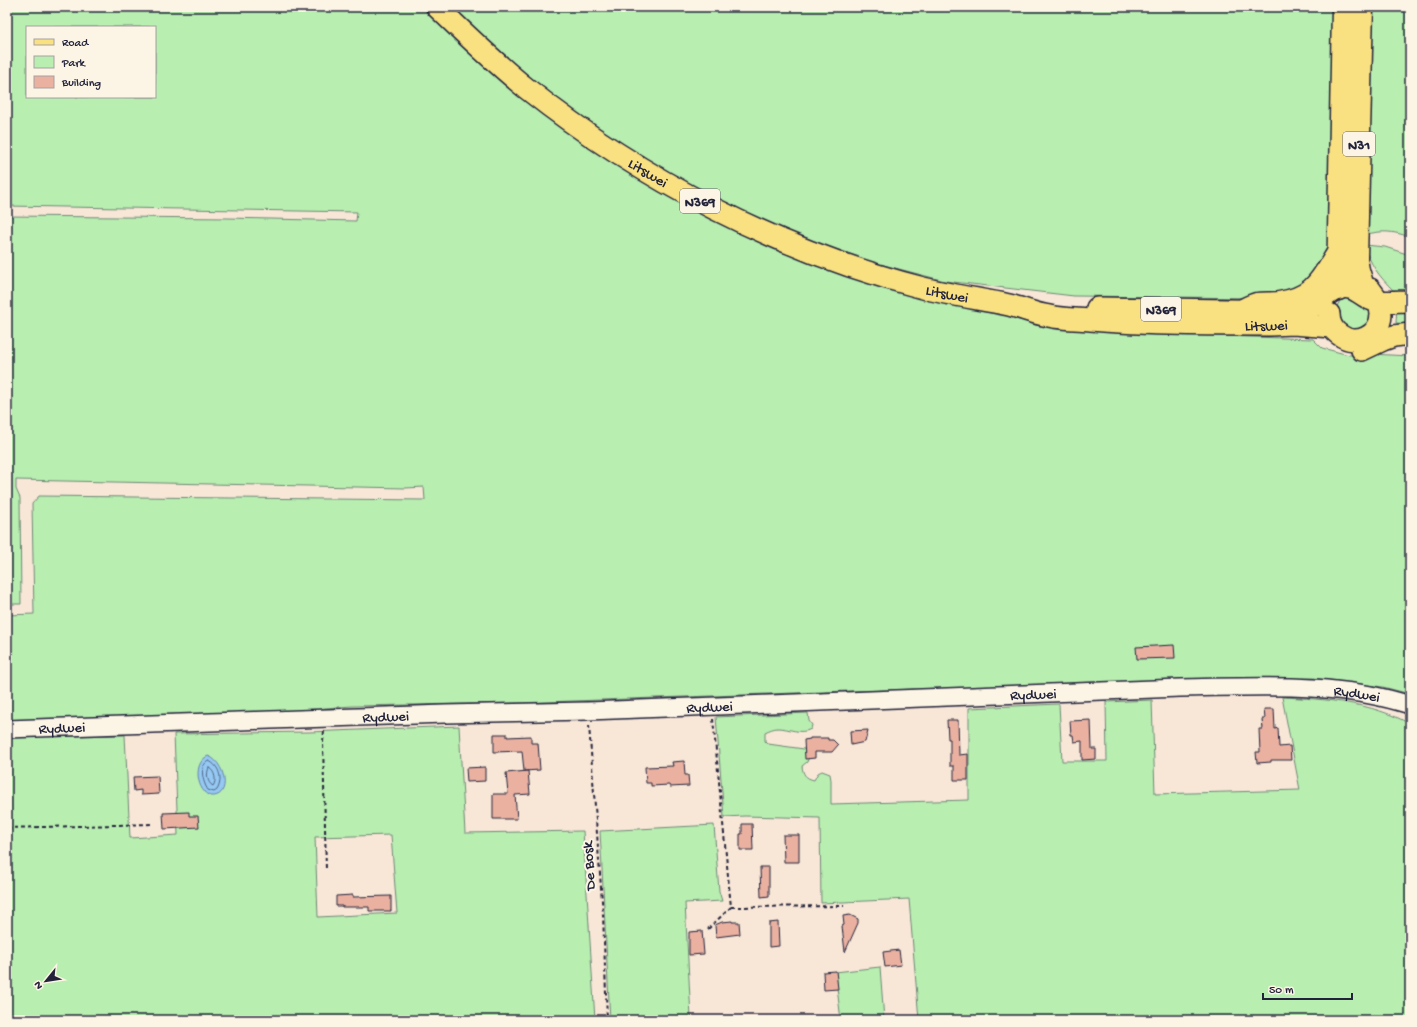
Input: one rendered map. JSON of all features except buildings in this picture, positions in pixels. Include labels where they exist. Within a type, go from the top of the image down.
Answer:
[{"type":"highway","name":"N31","points":[[1338,289],[1343,7]]},
{"type":"highway","name":"N31","points":[[1362,7],[1356,259],[1358,270],[1371,291]]},
{"type":"highway","points":[[1243,310],[1256,304],[1289,302],[1307,294],[1320,282],[1339,252]]},
{"type":"main road","name":"Litswei","points":[[437,7],[525,87],[568,120],[664,182],[710,206],[782,240],[857,268],[921,288],[1010,305],[1079,308],[1301,311],[1308,310],[1319,303],[1331,292],[1338,289]]},
{"type":"main road","points":[[1346,288],[1357,290],[1372,300],[1371,291],[1381,315],[1378,327],[1372,334],[1364,339],[1353,341],[1335,332],[1329,321],[1329,307],[1338,289],[1346,288]]},
{"type":"main road","points":[[1371,291],[1410,294]]},
{"type":"main road","points":[[1371,291],[1410,301]]},
{"type":"main road","name":"Litswei","points":[[1010,305],[1048,316],[1131,324],[1293,324],[1332,327]]},
{"type":"main road","name":"Litswei","points":[[1270,325],[1297,333],[1321,337],[1340,347],[1358,351],[1394,336],[1410,334]]},
{"type":"main road","points":[[1378,327],[1410,328]]},
{"type":"street","name":"Rydwei","points":[[7,729],[445,714],[712,707],[1180,688],[1330,688],[1394,700],[1410,705]]},
{"type":"path","points":[[712,707],[731,907]]},
{"type":"path","name":"De Bosk","points":[[588,711],[603,915],[607,1020]]},
{"type":"path","points":[[324,718],[323,742],[326,870]]},
{"type":"path","points":[[7,828],[152,824]]},
{"type":"path","points":[[708,929],[731,907],[844,906]]},
{"type":"green space","points":[[7,7],[426,7],[483,64],[548,114],[869,281],[910,295],[996,314],[1094,328],[1159,334],[1313,339],[1322,348],[1349,355],[1370,354],[1410,356],[1410,694],[1383,687],[1313,678],[849,691],[517,703],[352,706],[325,708],[306,712],[7,723],[7,615],[34,614],[32,504],[39,496],[425,500],[424,487],[406,488],[16,480],[16,489],[20,498],[21,604],[7,604],[7,216],[356,221],[357,212],[7,206]]},
{"type":"green space","points":[[451,7],[1332,7],[1328,255],[1315,283],[1268,298],[1074,296],[945,281],[849,256],[760,220],[693,188],[629,150],[548,93],[479,35]]},
{"type":"green space","points":[[1370,7],[1410,7],[1410,237],[1398,233],[1387,232],[1376,232],[1364,235]]},
{"type":"green space","points":[[1365,245],[1385,247],[1410,255],[1410,291],[1393,290],[1376,270],[1369,258]]},
{"type":"green space","points":[[1342,297],[1349,298],[1360,307],[1371,307],[1372,313],[1368,324],[1361,328],[1351,330],[1342,324],[1336,308]]},
{"type":"green space","points":[[1397,305],[1410,305],[1410,324],[1396,323]]},
{"type":"green space","points":[[1282,697],[1315,699],[1364,706],[1410,724],[1410,1020],[919,1020],[909,899],[821,903],[820,818],[745,816],[724,817],[716,717],[808,713],[809,721],[812,725],[811,729],[807,731],[794,731],[782,728],[773,729],[765,732],[765,741],[768,744],[804,749],[809,757],[807,762],[802,766],[807,777],[814,780],[818,773],[822,771],[830,774],[831,804],[969,800],[969,708],[1059,704],[1062,761],[1107,761],[1106,702],[1152,700],[1155,794],[1300,790]]},
{"type":"green space","points":[[459,726],[465,833],[583,831],[595,1020],[7,1020],[7,737],[125,735],[130,838],[178,835],[174,734],[309,732]],"holes":[[[391,835],[397,913],[318,917],[315,837]]]},
{"type":"green space","points":[[714,825],[719,891],[722,901],[685,903],[691,1018],[759,1020],[610,1020],[600,831]]},
{"type":"green space","points":[[880,967],[884,1020],[841,1020],[835,972]]},
{"type":"water","points":[[208,756],[214,759],[218,764],[224,777],[223,790],[220,794],[214,796],[204,792],[199,780],[199,766],[202,760]]}]
